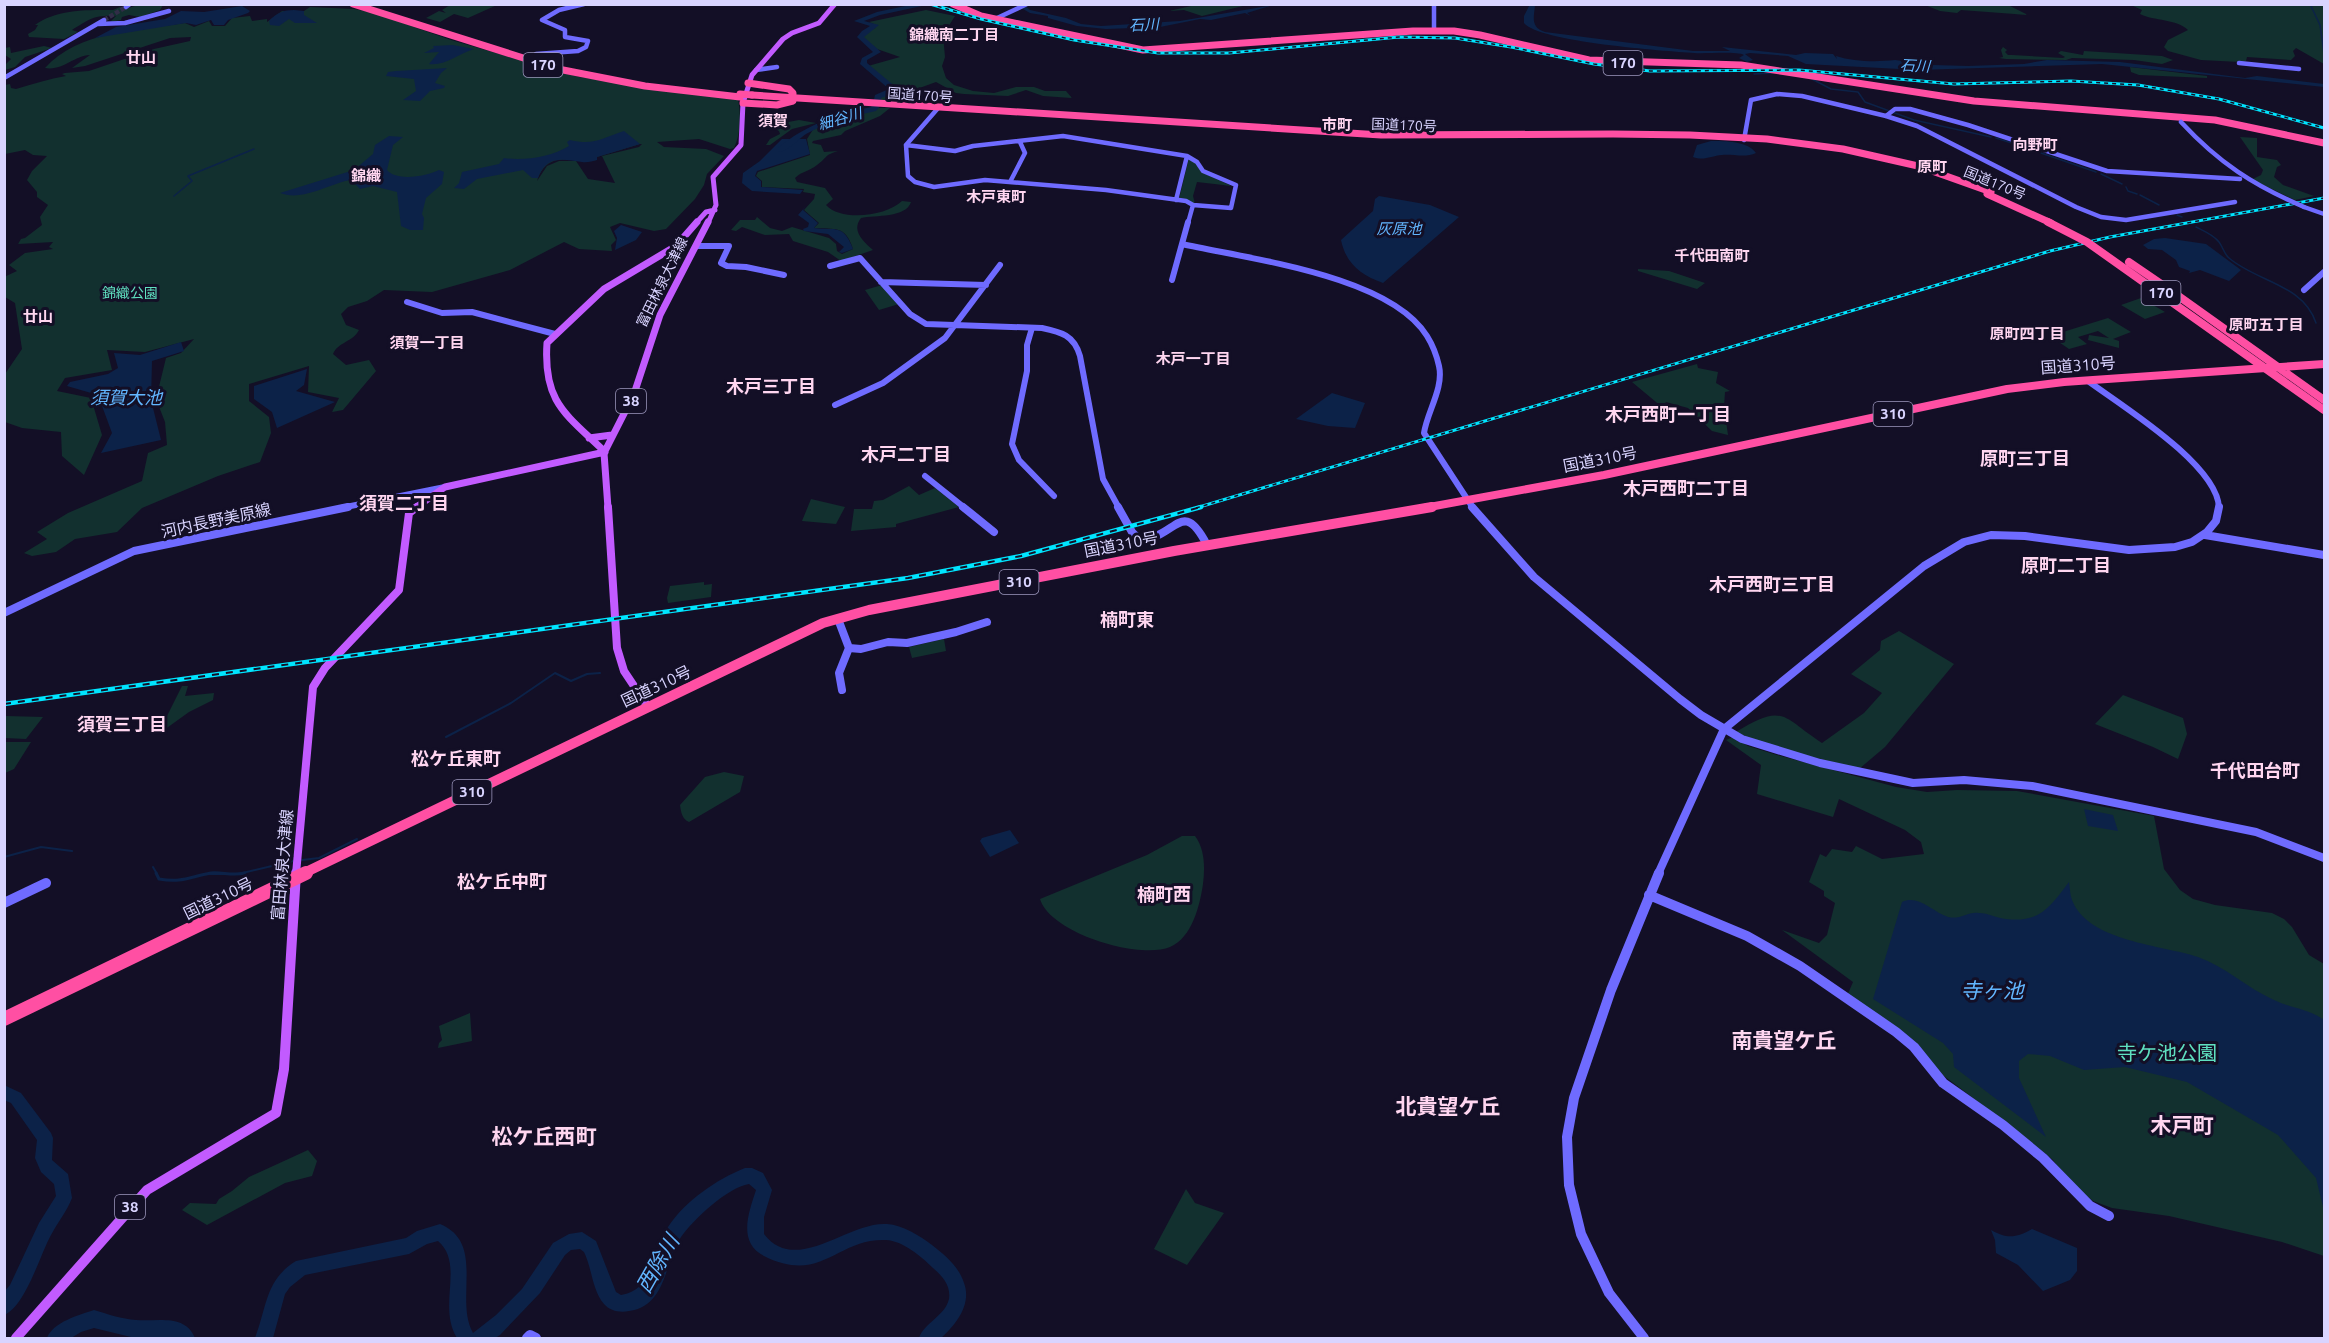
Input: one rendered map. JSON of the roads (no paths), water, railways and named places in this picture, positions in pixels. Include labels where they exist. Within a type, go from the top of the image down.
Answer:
[{"type":"highway","name":"170","points":[[353,4],[558,69],[645,86],[745,100]]},
{"type":"highway","name":"170","points":[[362,4],[568,69],[745,100]]},
{"type":"highway","name":"170","points":[[953,4],[970,12],[995,19],[1143,50],[1434,30],[1490,37],[1589,60],[1741,65],[1974,101],[2230,122],[2325,143]]},
{"type":"highway","points":[[750,83],[789,89],[793,93],[793,99]]},
{"type":"highway","name":"国道170号","points":[[745,100],[782,106],[793,99],[1381,135],[1744,138],[1860,155],[1929,173],[1989,193],[2086,239],[2128,265],[2325,405]]},
{"type":"highway","name":"国道170号","points":[[2086,239],[2325,410]]},
{"type":"highway","points":[[2086,239],[2117,254],[2325,400]]},
{"type":"highway","points":[[2086,239],[2259,369],[2325,415]]},
{"type":"highway","name":"国道310号","points":[[6,1016],[297,878],[786,640],[838,619],[870,610],[1207,545],[1383,516],[1604,475],[2007,389],[2325,364]]},
{"type":"main road","points":[[715,210],[713,177],[740,147],[745,100],[756,70],[783,39],[821,22],[835,4]]},
{"type":"main road","name":"富田林泉大津線","points":[[648,707],[624,671],[617,648],[604,452],[634,394],[660,315],[715,210]]},
{"type":"main road","name":"富田林泉大津線","points":[[555,334],[604,289],[676,246],[706,212],[715,210]]},
{"type":"main road","points":[[555,334],[547,343],[546,350],[552,395],[562,410],[604,452]]},
{"type":"main road","name":"38","points":[[589,438],[612,435]]},
{"type":"main road","name":"富田林泉大津線","points":[[16,1338],[147,1190],[276,1113],[284,1069],[297,878],[314,683],[325,668],[399,590],[409,513],[445,487],[604,452]]},
{"type":"street","points":[[536,54],[578,51],[586,47],[588,41],[565,37],[565,30],[542,20],[559,10],[584,4]]},
{"type":"street","points":[[995,19],[1027,4]]},
{"type":"street","points":[[1434,4],[1434,30]]},
{"type":"street","points":[[97,24],[126,22],[169,11]]},
{"type":"street","points":[[4,78],[104,20]]},
{"type":"street","points":[[2239,63],[2299,69]]},
{"type":"street","points":[[756,70],[777,67]]},
{"type":"street","points":[[1744,138],[1751,99],[1784,93],[1890,113],[1934,133],[2076,207],[2101,217],[2126,220],[2235,202]]},
{"type":"street","points":[[906,145],[955,151],[973,146],[1069,137],[1187,156],[1197,162],[1203,171],[1236,185],[1231,208],[1193,205],[1189,202],[1106,190],[1010,182],[977,180],[939,186],[919,184],[908,176],[904,153],[906,145],[939,109]]},
{"type":"street","points":[[1890,113],[1910,109],[2107,171],[2240,179]]},
{"type":"street","points":[[2179,119],[2206,150],[2231,170],[2269,192],[2325,214]]},
{"type":"street","points":[[1010,182],[1025,153],[1020,142]]},
{"type":"street","points":[[1176,200],[1187,156]]},
{"type":"street","points":[[1172,280],[1193,205]]},
{"type":"street","points":[[1182,244],[1317,274],[1363,287],[1389,302],[1418,324],[1424,330],[1435,351],[1440,370],[1440,383],[1425,421],[1424,433],[1466,500],[1534,577],[1680,699],[1724,729],[1742,738],[1798,756],[1899,781],[1913,783],[1964,780],[2032,786],[2256,832],[2325,858]]},
{"type":"street","points":[[696,246],[729,246],[721,263],[727,266],[746,267],[784,275]]},
{"type":"street","points":[[830,266],[860,258],[919,321],[933,326],[1032,328],[1058,331],[1075,341],[1082,366],[1103,479],[1136,537],[1155,540],[1174,524],[1189,521],[1199,526],[1207,545]]},
{"type":"street","points":[[835,405],[883,383],[933,348],[954,327],[1000,265]]},
{"type":"street","points":[[2304,290],[2325,272]]},
{"type":"street","points":[[881,282],[986,285]]},
{"type":"street","points":[[407,302],[442,313],[472,312],[555,334]]},
{"type":"street","points":[[1032,328],[1027,345],[1027,371],[1012,444],[1019,460],[1054,496]]},
{"type":"street","points":[[1644,1338],[1610,1293],[1581,1234],[1569,1185],[1567,1137],[1574,1098],[1611,990],[1649,895],[1724,729],[1924,566],[1964,542],[1991,535],[2007,534],[2104,548],[2149,550],[2186,545],[2205,535],[2217,520],[2219,503],[2215,490],[2203,472],[2088,381]]},
{"type":"street","points":[[925,476],[994,532]]},
{"type":"street","name":"河内長野美原線","points":[[4,613],[134,551],[445,487]]},
{"type":"street","points":[[2205,535],[2325,555]]},
{"type":"street","points":[[838,619],[849,648],[839,673],[842,690]]},
{"type":"street","points":[[849,648],[861,649],[888,642],[907,643],[956,632],[987,622]]},
{"type":"street","points":[[4,903],[46,883]]},
{"type":"street","points":[[1649,895],[1747,936],[1800,966],[1896,1032],[1914,1047],[1943,1083],[2003,1125],[2043,1158],[2090,1206],[2109,1216]]},
{"type":"street","points":[[527,1338],[530,1335],[536,1338]]},
{"type":"water","name":"石川","points":[[1530,4],[1535,5],[1535,24],[1545,32],[1693,51],[1730,51],[1722,47],[1796,55],[1833,54],[1837,59],[1836,56],[1858,60],[1895,60],[1933,65],[1968,66],[2024,64],[2047,60],[2120,62],[2245,78],[2257,76],[2324,84],[2324,87],[2102,64],[1918,70],[1806,64],[1788,56],[1750,53],[1745,54],[1753,60],[1747,62],[1739,58],[1744,55],[1740,54],[1631,48],[1577,40],[1534,30],[1524,23],[1524,16]]},
{"type":"water","name":"石川","points":[[1016,5],[1024,5],[1030,10],[1066,18],[1081,24],[1101,26],[1180,21],[1273,5],[1247,13],[1251,16],[1245,13],[1160,27],[1106,29],[1077,26],[1048,18],[1048,16],[1030,13]]},
{"type":"water","points":[[242,6],[250,11],[228,20],[224,25],[214,25],[211,20],[196,25],[186,23],[95,38],[116,27],[165,19],[181,11],[204,12]]},
{"type":"water","points":[[294,10],[304,11],[304,15],[317,23],[295,23],[289,19],[279,26],[270,25],[269,21],[277,14]]},
{"type":"water","points":[[453,45],[474,49],[446,61],[429,64],[439,52],[424,53],[434,48],[433,46]]},
{"type":"water","points":[[447,68],[435,83],[445,86],[444,88],[430,91],[420,101],[403,100],[416,91],[414,79],[386,76],[388,72]]},
{"type":"water","points":[[624,131],[640,144],[597,157],[597,160],[590,162],[557,160],[551,162],[546,165],[538,178],[532,178],[523,170],[477,179],[464,189],[454,188],[459,183],[462,172],[499,164],[504,158],[546,155],[569,146],[567,142],[570,140],[592,142]]},
{"type":"water","points":[[389,136],[403,137],[393,145],[387,170],[392,174],[412,177],[439,170],[444,172],[442,184],[426,198],[422,214],[423,230],[410,230],[401,226],[397,192],[373,186],[360,189],[351,180],[307,194],[280,193],[354,170],[373,154],[375,145]]},
{"type":"water","points":[[782,139],[806,139],[810,154],[757,171],[755,176],[761,181],[761,187],[803,190],[800,194],[752,191],[742,183],[743,173],[760,161]]},
{"type":"water","points":[[1711,141],[1742,144],[1756,153],[1744,156],[1693,157],[1697,145]]},
{"type":"water","name":"灰原池","points":[[1379,196],[1430,205],[1459,217],[1383,283],[1356,268],[1347,256],[1341,240],[1373,211],[1375,199]]},
{"type":"water","points":[[806,206],[803,210],[818,223],[814,228],[842,232],[853,249],[839,252],[844,247],[828,234],[804,231],[803,229],[808,227],[809,223],[798,215]]},
{"type":"water","points":[[621,225],[642,232],[636,240],[615,250],[617,238],[614,231]]},
{"type":"water","points":[[2165,238],[2206,244],[2241,270],[2229,281],[2200,270],[2189,273],[2190,271],[2179,267],[2176,260],[2162,250],[2148,249],[2143,245],[2154,239]]},
{"type":"water","name":"須賀大池","points":[[181,342],[184,351],[152,361],[151,400],[161,440],[101,453],[112,433],[98,395],[67,386],[70,382],[108,374],[118,368],[114,353],[140,355]]},
{"type":"water","points":[[307,369],[304,385],[296,391],[335,402],[277,428],[272,412],[254,399],[254,386]]},
{"type":"water","points":[[1332,393],[1365,403],[1355,428],[1328,426],[1296,419]]},
{"type":"water","points":[[2084,809],[2113,815],[2118,831],[2088,826]]},
{"type":"water","points":[[1010,830],[1019,843],[990,857],[980,841],[982,838]]},
{"type":"water","name":"寺ヶ池","points":[[2069,882],[2072,900],[2081,914],[2094,925],[2128,940],[2208,961],[2264,995],[2280,1003],[2312,1013],[2324,1020],[2324,1211],[2316,1178],[2278,1135],[2187,1082],[2125,1067],[2084,1070],[2050,1056],[2028,1054],[2019,1061],[2019,1078],[2046,1137],[1954,1067],[1953,1054],[1943,1043],[1873,999],[1902,902],[1914,900],[1942,915],[1953,918],[1975,913],[2018,920],[2036,916],[2050,906]]},
{"type":"water","points":[[2032,1229],[2077,1248],[2077,1271],[2070,1280],[2043,1291],[2018,1265],[1996,1253],[1991,1230],[2011,1236]]},
{"type":"waterway","name":"細谷川","points":[[781,150],[812,128],[873,109],[877,105],[878,97],[894,90],[864,64],[864,59],[878,52],[860,37],[876,25],[857,21],[879,13],[928,4]]},
{"type":"waterway","points":[[2310,4],[2320,25],[2324,54]]},
{"type":"waterway","points":[[1754,74],[1772,73]]},
{"type":"waterway","points":[[1810,78],[1831,89],[1858,92],[1865,102],[1914,120],[1991,137]]},
{"type":"waterway","points":[[1996,138],[2034,150]]},
{"type":"waterway","points":[[174,196],[192,181],[188,176],[254,149]]},
{"type":"waterway","points":[[2041,153],[2096,172]]},
{"type":"waterway","points":[[2101,174],[2122,184]]},
{"type":"waterway","points":[[2126,187],[2128,191],[2137,194]]},
{"type":"waterway","points":[[2140,195],[2159,205]]},
{"type":"waterway","points":[[2177,215],[2182,217]]},
{"type":"waterway","points":[[2196,227],[2214,237],[2227,256],[2240,266],[2278,285],[2301,300],[2310,310],[2316,323]]},
{"type":"waterway","points":[[446,737],[511,703],[555,673],[571,681],[587,674],[600,673]]},
{"type":"waterway","points":[[302,860],[319,858],[357,839]]},
{"type":"waterway","points":[[4,857],[41,847],[72,851]]},
{"type":"waterway","points":[[240,874],[293,861]]},
{"type":"waterway","points":[[153,867],[157,874]]},
{"type":"waterway","points":[[156,873],[159,879],[174,880],[211,873],[240,874]]},
{"type":"waterway","points":[[240,874],[245,873]]},
{"type":"waterway","points":[[207,874],[229,874]]},
{"type":"waterway","name":"西除川","points":[[4,1092],[16,1098],[45,1138],[44,1162],[46,1167],[62,1180],[64,1198],[45,1229],[16,1291],[4,1307]]},
{"type":"waterway","name":"西除川","points":[[480,1338],[494,1329],[520,1304],[539,1281],[555,1254],[569,1242],[582,1240],[590,1246],[610,1298],[620,1304],[634,1302],[643,1297],[655,1281],[670,1241],[679,1226],[717,1192],[745,1176],[757,1179],[764,1190],[756,1217],[755,1234],[764,1247],[774,1252],[789,1258],[801,1258],[812,1256],[862,1236],[887,1232],[918,1245],[930,1254],[949,1272],[958,1290],[958,1297],[949,1317],[928,1338]]},
{"type":"waterway","name":"西除川","points":[[264,1338],[279,1289],[291,1274],[302,1267],[409,1246],[423,1237],[440,1232],[452,1242],[457,1254],[459,1268],[457,1313],[460,1326],[467,1338]]},
{"type":"waterway","name":"西除川","points":[[56,1338],[76,1325],[94,1319],[135,1329],[171,1328],[186,1338]]},
{"type":"tunnel","points":[[104,20],[126,7]]},
{"type":"railway","points":[[930,4],[981,19],[1074,40],[1158,53],[1229,53],[1399,37],[1455,38],[1594,64],[1650,71],[1799,70],[1954,84],[2071,81],[2138,85],[2219,99],[2324,128]]},
{"type":"railway","points":[[1196,508],[2050,251],[2110,237],[2324,198]]},
{"type":"railway","points":[[4,704],[908,578],[1021,556],[1201,507]]},
{"type":"district","name":"錦織南二丁目","points":[[954,35]]},
{"type":"district","name":"廿山","points":[[141,58]]},
{"type":"district","name":"須賀","points":[[773,121]]},
{"type":"district","name":"市町","points":[[1337,125]]},
{"type":"district","name":"向野町","points":[[2035,145]]},
{"type":"district","name":"原町","points":[[1932,167]]},
{"type":"district","name":"錦織","points":[[366,176]]},
{"type":"district","name":"木戸東町","points":[[996,197]]},
{"type":"district","name":"千代田南町","points":[[1712,256]]},
{"type":"district","name":"廿山","points":[[38,317]]},
{"type":"district","name":"原町五丁目","points":[[2266,325]]},
{"type":"district","name":"原町四丁目","points":[[2027,334]]},
{"type":"district","name":"須賀一丁目","points":[[427,343]]},
{"type":"district","name":"木戸一丁目","points":[[1193,359]]},
{"type":"district","name":"木戸三丁目","points":[[771,387]]},
{"type":"district","name":"木戸西町一丁目","points":[[1668,415]]},
{"type":"district","name":"木戸二丁目","points":[[906,455]]},
{"type":"district","name":"原町三丁目","points":[[2025,459]]},
{"type":"district","name":"木戸西町二丁目","points":[[1686,489]]},
{"type":"district","name":"須賀二丁目","points":[[404,504]]},
{"type":"district","name":"原町二丁目","points":[[2066,566]]},
{"type":"district","name":"木戸西町三丁目","points":[[1772,585]]},
{"type":"district","name":"楠町東","points":[[1127,620]]},
{"type":"district","name":"須賀三丁目","points":[[122,725]]},
{"type":"district","name":"松ケ丘東町","points":[[456,759]]},
{"type":"district","name":"千代田台町","points":[[2255,771]]},
{"type":"district","name":"松ケ丘中町","points":[[502,882]]},
{"type":"district","name":"楠町西","points":[[1164,895]]},
{"type":"district","name":"南貴望ケ丘","points":[[1784,1041]]},
{"type":"district","name":"北貴望ケ丘","points":[[1448,1107]]},
{"type":"district","name":"木戸町","points":[[2182,1126]]},
{"type":"district","name":"松ケ丘西町","points":[[544,1137]]},
{"type":"park label","name":"錦織公園","points":[[130,293]]},
{"type":"park label","name":"寺ケ池公園","points":[[2167,1053]]}]
